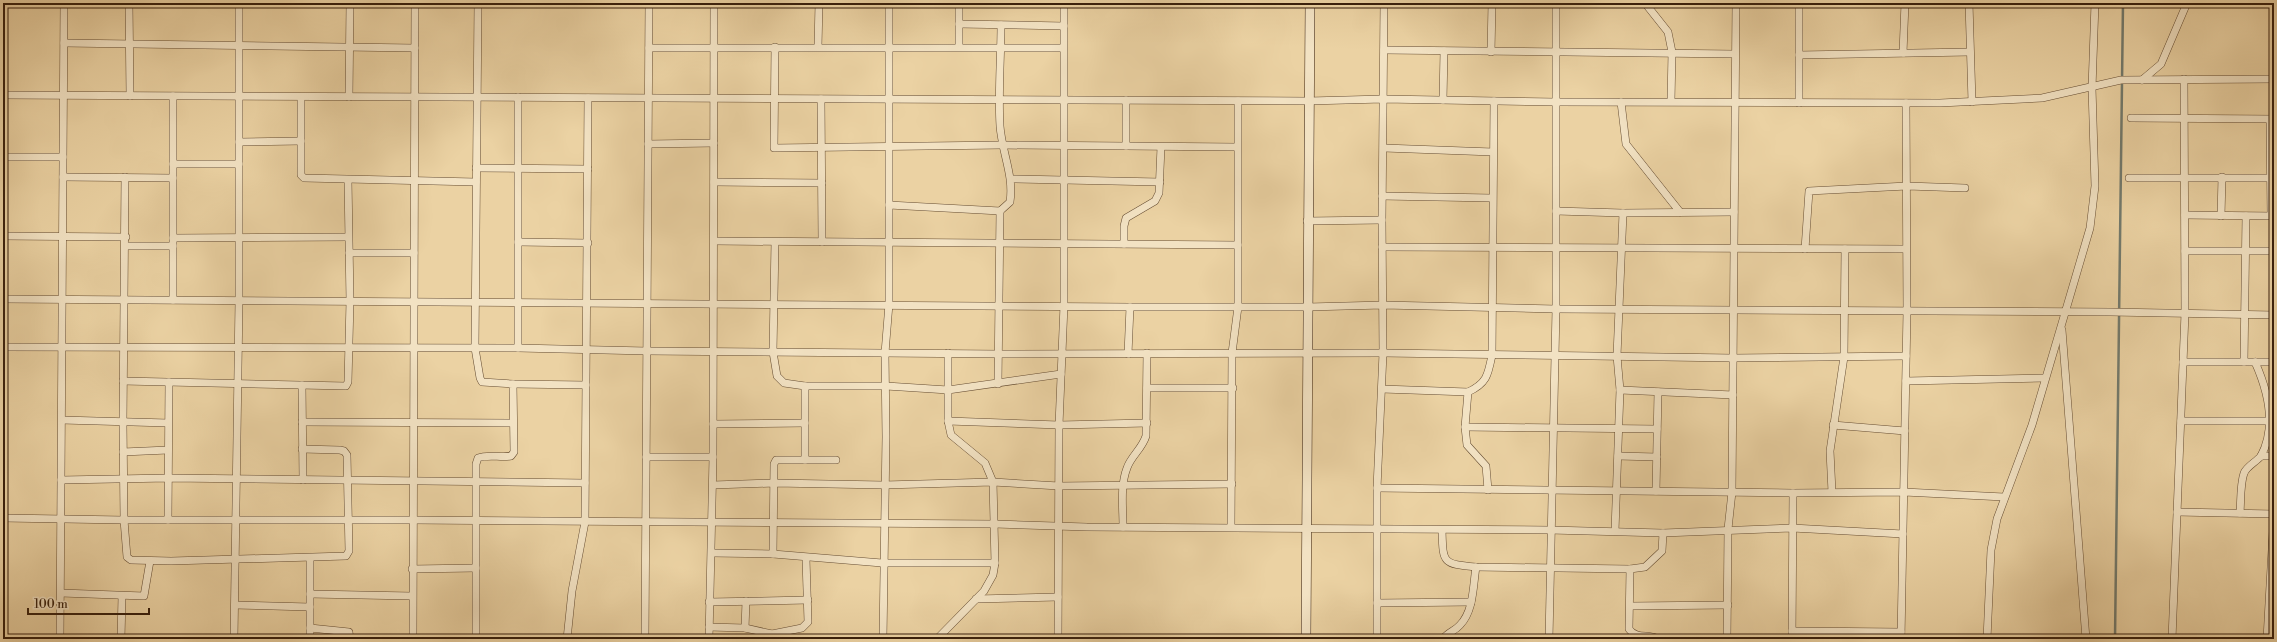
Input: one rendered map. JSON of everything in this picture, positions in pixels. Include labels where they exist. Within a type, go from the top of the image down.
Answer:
[{"type":"main road","points":[[1306,639],[1308,307],[1307,221],[1310,3]]},
{"type":"street","points":[[60,639],[64,3]]},
{"type":"street","points":[[129,3],[130,96]]},
{"type":"street","points":[[234,639],[239,301],[238,3]]},
{"type":"street","points":[[349,97],[350,3]]},
{"type":"street","points":[[413,639],[412,569],[414,482],[415,3]]},
{"type":"street","points":[[478,3],[475,348],[480,378],[482,382],[586,385]]},
{"type":"street","points":[[645,639],[649,3]]},
{"type":"street","points":[[709,639],[714,424],[714,3]]},
{"type":"street","points":[[818,47],[819,3]]},
{"type":"street","points":[[882,639],[882,563],[886,386],[885,352],[889,304],[889,3]]},
{"type":"street","points":[[959,3],[959,47]]},
{"type":"street","points":[[1058,639],[1059,425],[1061,374],[1064,354],[1064,3]]},
{"type":"street","points":[[1377,639],[1377,488],[1383,353],[1382,196],[1384,148],[1384,3]]},
{"type":"street","points":[[1491,52],[1492,3]]},
{"type":"street","points":[[1549,639],[1550,530],[1554,429],[1557,248],[1556,3]]},
{"type":"street","points":[[1645,3],[1665,26],[1672,52],[1671,101]]},
{"type":"street","points":[[1727,639],[1728,529],[1732,492],[1736,3]]},
{"type":"street","points":[[1799,3],[1799,103]]},
{"type":"street","points":[[1903,53],[1905,3]]},
{"type":"street","points":[[1969,3],[1972,102]]},
{"type":"street","points":[[1987,639],[1991,550],[1997,519],[2004,497],[2023,452],[2044,378],[2061,327],[2094,207],[2092,88],[2095,3]]},
{"type":"street","points":[[2142,80],[2161,64],[2186,3]]},
{"type":"street","points":[[959,24],[1064,26]]},
{"type":"street","points":[[889,205],[1000,211],[1010,202],[1012,179],[1002,145],[1000,99],[1001,25]]},
{"type":"street","points":[[64,43],[239,44],[415,48]]},
{"type":"street","points":[[775,47],[774,148],[889,148],[1002,145],[1237,147]]},
{"type":"street","points":[[649,48],[1064,48]]},
{"type":"street","points":[[1384,50],[1491,52],[1672,52],[1735,54]]},
{"type":"street","points":[[1443,100],[1444,51]]},
{"type":"street","points":[[1799,55],[1970,52]]},
{"type":"street","points":[[2172,639],[2185,313],[2186,215],[2184,79]]},
{"type":"street","points":[[3,95],[1238,101],[1383,99],[1556,102],[1671,101],[1906,103],[1972,102],[2042,98],[2124,80],[2274,79]]},
{"type":"street","points":[[172,300],[173,96]]},
{"type":"street","points":[[301,97],[301,175],[304,178],[476,182]]},
{"type":"street","points":[[518,97],[518,348]]},
{"type":"street","points":[[567,639],[572,591],[585,522],[588,303],[588,98]]},
{"type":"street","points":[[821,99],[822,242]]},
{"type":"street","points":[[1126,100],[1126,146]]},
{"type":"street","points":[[1231,527],[1233,388],[1232,353],[1238,307],[1238,101]]},
{"type":"street","points":[[1382,389],[1468,392],[1480,386],[1486,379],[1492,355],[1492,198],[1494,101]]},
{"type":"street","points":[[1621,102],[1626,144],[1680,212]]},
{"type":"street","points":[[1792,631],[1901,636],[1907,311],[1906,103]]},
{"type":"street","points":[[2130,118],[2185,120],[2272,119],[2270,178],[2273,216],[2186,215]]},
{"type":"street","points":[[239,142],[301,141]]},
{"type":"street","points":[[648,144],[714,143]]},
{"type":"street","points":[[1124,244],[1124,226],[1126,218],[1155,201],[1159,193],[1161,147]]},
{"type":"street","points":[[1384,148],[1493,152]]},
{"type":"street","points":[[3,157],[63,157]]},
{"type":"street","points":[[173,164],[239,164]]},
{"type":"street","points":[[476,168],[588,170]]},
{"type":"street","points":[[63,177],[173,178]]},
{"type":"street","points":[[2221,216],[2222,177]]},
{"type":"street","points":[[125,178],[126,246],[124,300],[123,452],[124,520],[127,558],[131,560],[150,561],[346,556],[349,551],[347,520],[347,455],[344,452],[302,448]]},
{"type":"street","points":[[2129,178],[2270,178]]},
{"type":"street","points":[[1012,179],[1160,182]]},
{"type":"street","points":[[123,381],[346,386],[348,382],[350,301],[348,180]]},
{"type":"street","points":[[714,182],[822,183]]},
{"type":"street","points":[[1805,249],[1809,191],[1907,186],[1965,188]]},
{"type":"street","points":[[1382,196],[1492,198]]},
{"type":"street","points":[[998,384],[1000,354],[1000,211]]},
{"type":"street","points":[[1556,211],[1623,213],[1734,212]]},
{"type":"street","points":[[1615,532],[1620,390],[1617,356],[1623,213]]},
{"type":"street","points":[[2244,362],[2246,216]]},
{"type":"street","points":[[1307,221],[1382,220]]},
{"type":"street","points":[[3,236],[126,237]]},
{"type":"street","points":[[173,238],[239,239],[348,237]]},
{"type":"street","points":[[714,241],[1238,245]]},
{"type":"street","points":[[518,242],[588,243]]},
{"type":"street","points":[[775,242],[773,352],[779,379],[784,383],[805,386],[886,386],[948,390],[1061,374]]},
{"type":"street","points":[[126,246],[173,246]]},
{"type":"street","points":[[1382,247],[1906,249]]},
{"type":"street","points":[[1832,492],[1830,465],[1834,425],[1840,398],[1844,357],[1845,249]]},
{"type":"street","points":[[2185,251],[2274,251]]},
{"type":"street","points":[[349,253],[414,252]]},
{"type":"street","points":[[3,299],[889,304],[1000,306],[1064,305],[1130,307],[1308,307],[1383,305],[1619,310],[1845,310],[2274,315]]},
{"type":"street","points":[[1128,354],[1130,307]]},
{"type":"street","points":[[2061,327],[2086,639]]},
{"type":"street","points":[[3,347],[62,346],[124,348],[238,348],[349,346],[647,351],[1000,354],[1383,353],[1733,358],[1906,356]]},
{"type":"street","points":[[938,639],[990,583],[995,563],[994,482],[985,463],[957,442],[951,435],[948,421],[948,353]]},
{"type":"street","points":[[1123,527],[1123,486],[1127,467],[1144,444],[1147,423],[1147,353]]},
{"type":"street","points":[[2183,362],[2274,362]]},
{"type":"street","points":[[2240,513],[2244,474],[2261,456],[2270,436],[2272,421],[2271,400],[2255,362]]},
{"type":"street","points":[[1906,381],[2044,378]]},
{"type":"street","points":[[168,520],[169,382]]},
{"type":"street","points":[[476,639],[476,464],[478,458],[482,456],[511,456],[514,452],[512,423],[514,384]]},
{"type":"street","points":[[302,385],[303,480]]},
{"type":"street","points":[[805,386],[806,460]]},
{"type":"street","points":[[1147,388],[1233,388]]},
{"type":"street","points":[[1620,390],[1733,394]]},
{"type":"street","points":[[1468,392],[1466,427],[1467,445],[1486,466],[1488,490]]},
{"type":"street","points":[[1656,491],[1658,392]]},
{"type":"street","points":[[62,420],[123,423],[168,423]]},
{"type":"street","points":[[948,421],[1059,425],[1147,423]]},
{"type":"street","points":[[2181,421],[2272,421]]},
{"type":"street","points":[[302,422],[512,423]]},
{"type":"street","points":[[714,424],[805,423]]},
{"type":"street","points":[[1834,425],[1905,431]]},
{"type":"street","points":[[1466,427],[1657,429]]},
{"type":"street","points":[[123,452],[168,450]]},
{"type":"street","points":[[1618,456],[1657,457]]},
{"type":"street","points":[[2261,456],[2274,456]]},
{"type":"street","points":[[646,457],[713,457]]},
{"type":"street","points":[[773,554],[774,464],[776,460],[836,460]]},
{"type":"street","points":[[61,480],[124,478],[236,478],[414,482],[585,483]]},
{"type":"street","points":[[713,485],[774,483],[884,485],[994,482],[1059,486],[1232,484]]},
{"type":"street","points":[[1377,488],[1793,493],[1904,492],[2004,497]]},
{"type":"street","points":[[1792,639],[1793,493]]},
{"type":"street","points":[[2177,512],[2274,514],[2273,567],[2267,639]]},
{"type":"street","points":[[3,518],[124,520],[476,520],[774,524],[995,524],[1123,527],[1550,530],[1663,533],[1728,529],[1792,528],[1904,534]]},
{"type":"street","points":[[1442,530],[1443,553],[1447,562],[1454,565],[1476,567],[1630,569],[1645,567],[1658,556],[1664,545],[1663,533]]},
{"type":"street","points":[[712,553],[773,554],[806,559],[882,563],[995,563]]},
{"type":"street","points":[[310,558],[310,639]]},
{"type":"street","points":[[709,627],[745,628],[772,637],[806,626],[808,600],[806,559]]},
{"type":"street","points":[[61,593],[144,596],[150,561]]},
{"type":"street","points":[[1443,639],[1446,634],[1460,626],[1471,602],[1476,567]]},
{"type":"street","points":[[412,569],[476,568]]},
{"type":"street","points":[[1630,569],[1629,629],[1632,634],[1658,639]]},
{"type":"street","points":[[310,594],[412,596]]},
{"type":"street","points":[[121,639],[122,596]]},
{"type":"street","points":[[976,599],[1058,598]]},
{"type":"street","points":[[709,602],[808,600]]},
{"type":"street","points":[[745,628],[746,601]]},
{"type":"street","points":[[1377,603],[1471,602]]},
{"type":"street","points":[[234,605],[310,607]]},
{"type":"street","points":[[1630,606],[1728,605]]},
{"type":"street","points":[[310,628],[349,632],[350,639]]},
{"type":"waterway","points":[[2115,639],[2123,3]]}]
